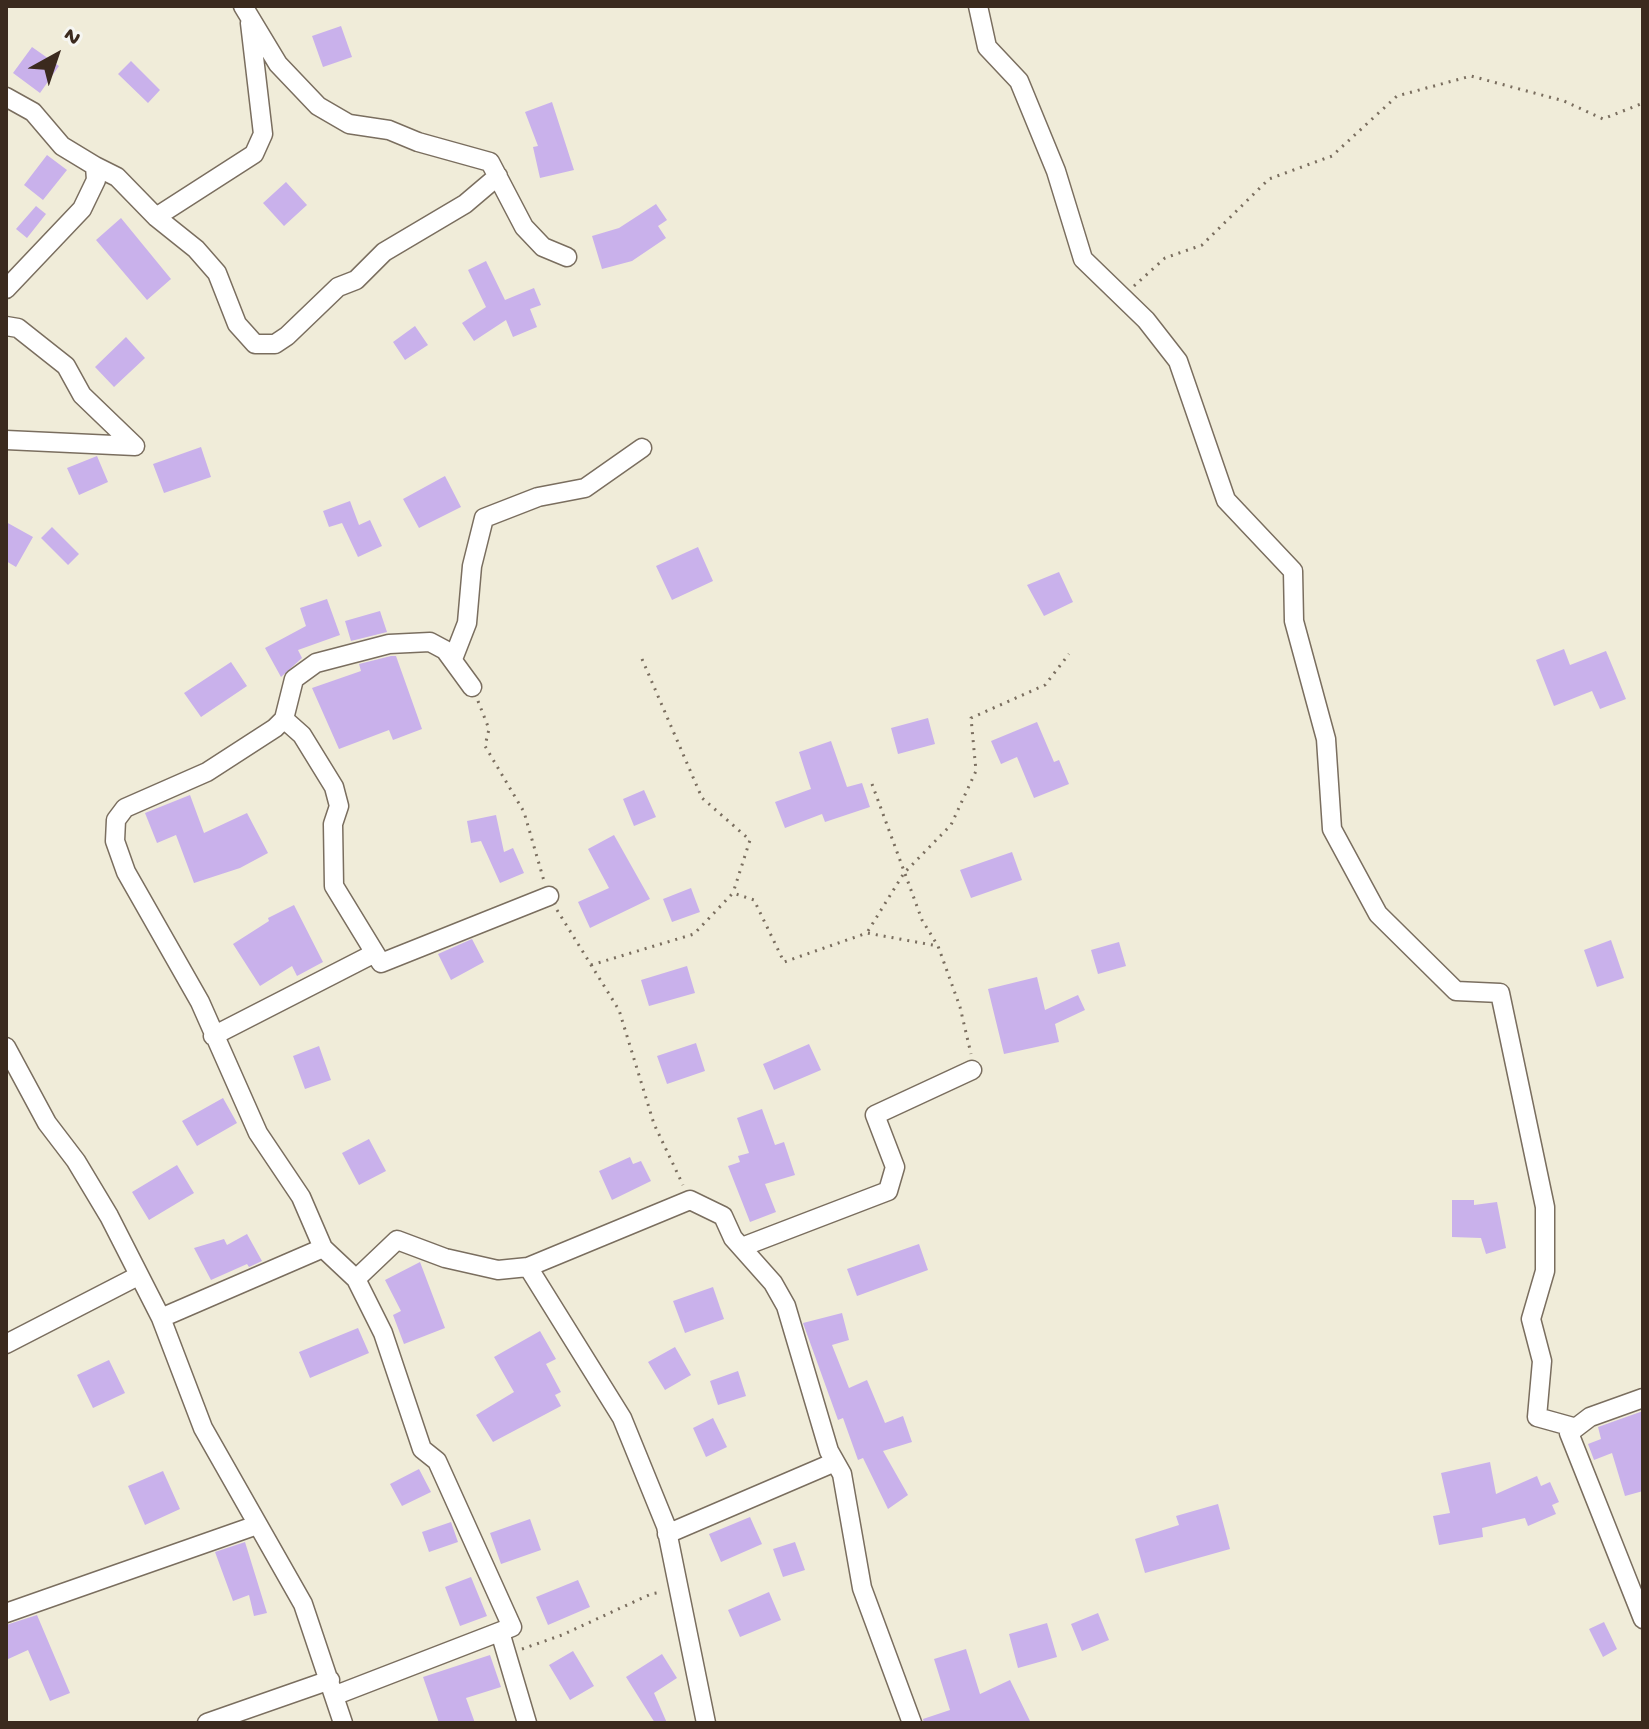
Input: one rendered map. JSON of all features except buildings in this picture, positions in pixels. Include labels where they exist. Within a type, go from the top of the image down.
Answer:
[{"type":"street","points":[[978,6],[987,47],[1019,81],[1024,93],[1056,171],[1083,259],[1146,320],[1178,361],[1226,500],[1293,571],[1294,621],[1326,739],[1332,829],[1378,914],[1456,991],[1500,993],[1545,1207],[1545,1271],[1531,1319],[1542,1361],[1537,1417],[1573,1427],[1590,1417],[1643,1398]]},
{"type":"street","points":[[246,11],[278,64],[318,106],[349,124],[389,130],[418,142],[490,162],[524,227],[543,247],[567,257]]},
{"type":"street","points":[[156,217],[254,154],[263,134],[246,11]]},
{"type":"street","points":[[6,97],[33,112],[62,146],[117,177],[156,217],[196,249],[217,273],[237,324],[255,344],[275,344],[319,309],[338,287],[356,280],[384,252],[488,189],[498,176]]},
{"type":"street","points":[[6,289],[82,209],[96,180],[95,166]]},
{"type":"street","points":[[6,326],[18,328],[66,366],[82,395],[135,446],[6,440]]},
{"type":"street","points":[[453,659],[467,623],[472,566],[484,518],[538,497],[585,488],[642,448]]},
{"type":"street","points":[[207,1723],[333,1688],[512,1627],[437,1461],[422,1449],[383,1333],[356,1279],[323,1248],[301,1197],[258,1133],[238,1094],[200,1002],[126,872],[115,841],[116,820],[125,808],[207,772],[284,719],[294,679],[316,663],[338,655],[430,642],[445,650],[472,687]]},
{"type":"street","points":[[284,719],[302,735],[334,787],[339,806],[333,824],[334,886],[381,963],[549,896]]},
{"type":"street","points":[[213,1036],[375,953]]},
{"type":"street","points":[[7,1050],[47,1123],[76,1161],[109,1216],[161,1318],[203,1428],[303,1604],[343,1723]]},
{"type":"street","points":[[742,1247],[888,1191],[895,1167],[875,1115],[972,1070]]},
{"type":"street","points":[[356,1279],[397,1240],[445,1258],[498,1270],[528,1267],[690,1200],[723,1216],[733,1238],[773,1283],[786,1306],[835,1462],[842,1474],[862,1588],[912,1723]]},
{"type":"street","points":[[161,1318],[323,1248]]},
{"type":"street","points":[[528,1267],[622,1418],[667,1534],[706,1723]]},
{"type":"street","points":[[6,1344],[138,1276]]},
{"type":"street","points":[[1573,1427],[1570,1441],[1638,1594],[1643,1619]]},
{"type":"street","points":[[667,1534],[835,1462]]},
{"type":"street","points":[[6,1613],[257,1525]]},
{"type":"street","points":[[500,1632],[527,1723]]},
{"type":"path","points":[[1123,297],[1165,258],[1202,245],[1269,179],[1332,156],[1397,96],[1471,76],[1564,101],[1603,119],[1643,103]]},
{"type":"path","points":[[867,933],[904,873],[951,825],[976,771],[971,718],[1045,685],[1069,654]]},
{"type":"path","points":[[591,965],[694,934],[733,893],[750,840],[702,798],[642,659]]},
{"type":"path","points":[[472,687],[489,729],[485,746],[524,812],[549,896],[619,1010],[654,1124],[690,1200]]},
{"type":"path","points":[[872,784],[922,920],[938,946],[960,1007],[972,1070]]},
{"type":"path","points":[[733,893],[754,900],[784,962],[867,933],[938,946]]},
{"type":"path","points":[[507,1654],[562,1635],[651,1594],[677,1590]]}]
